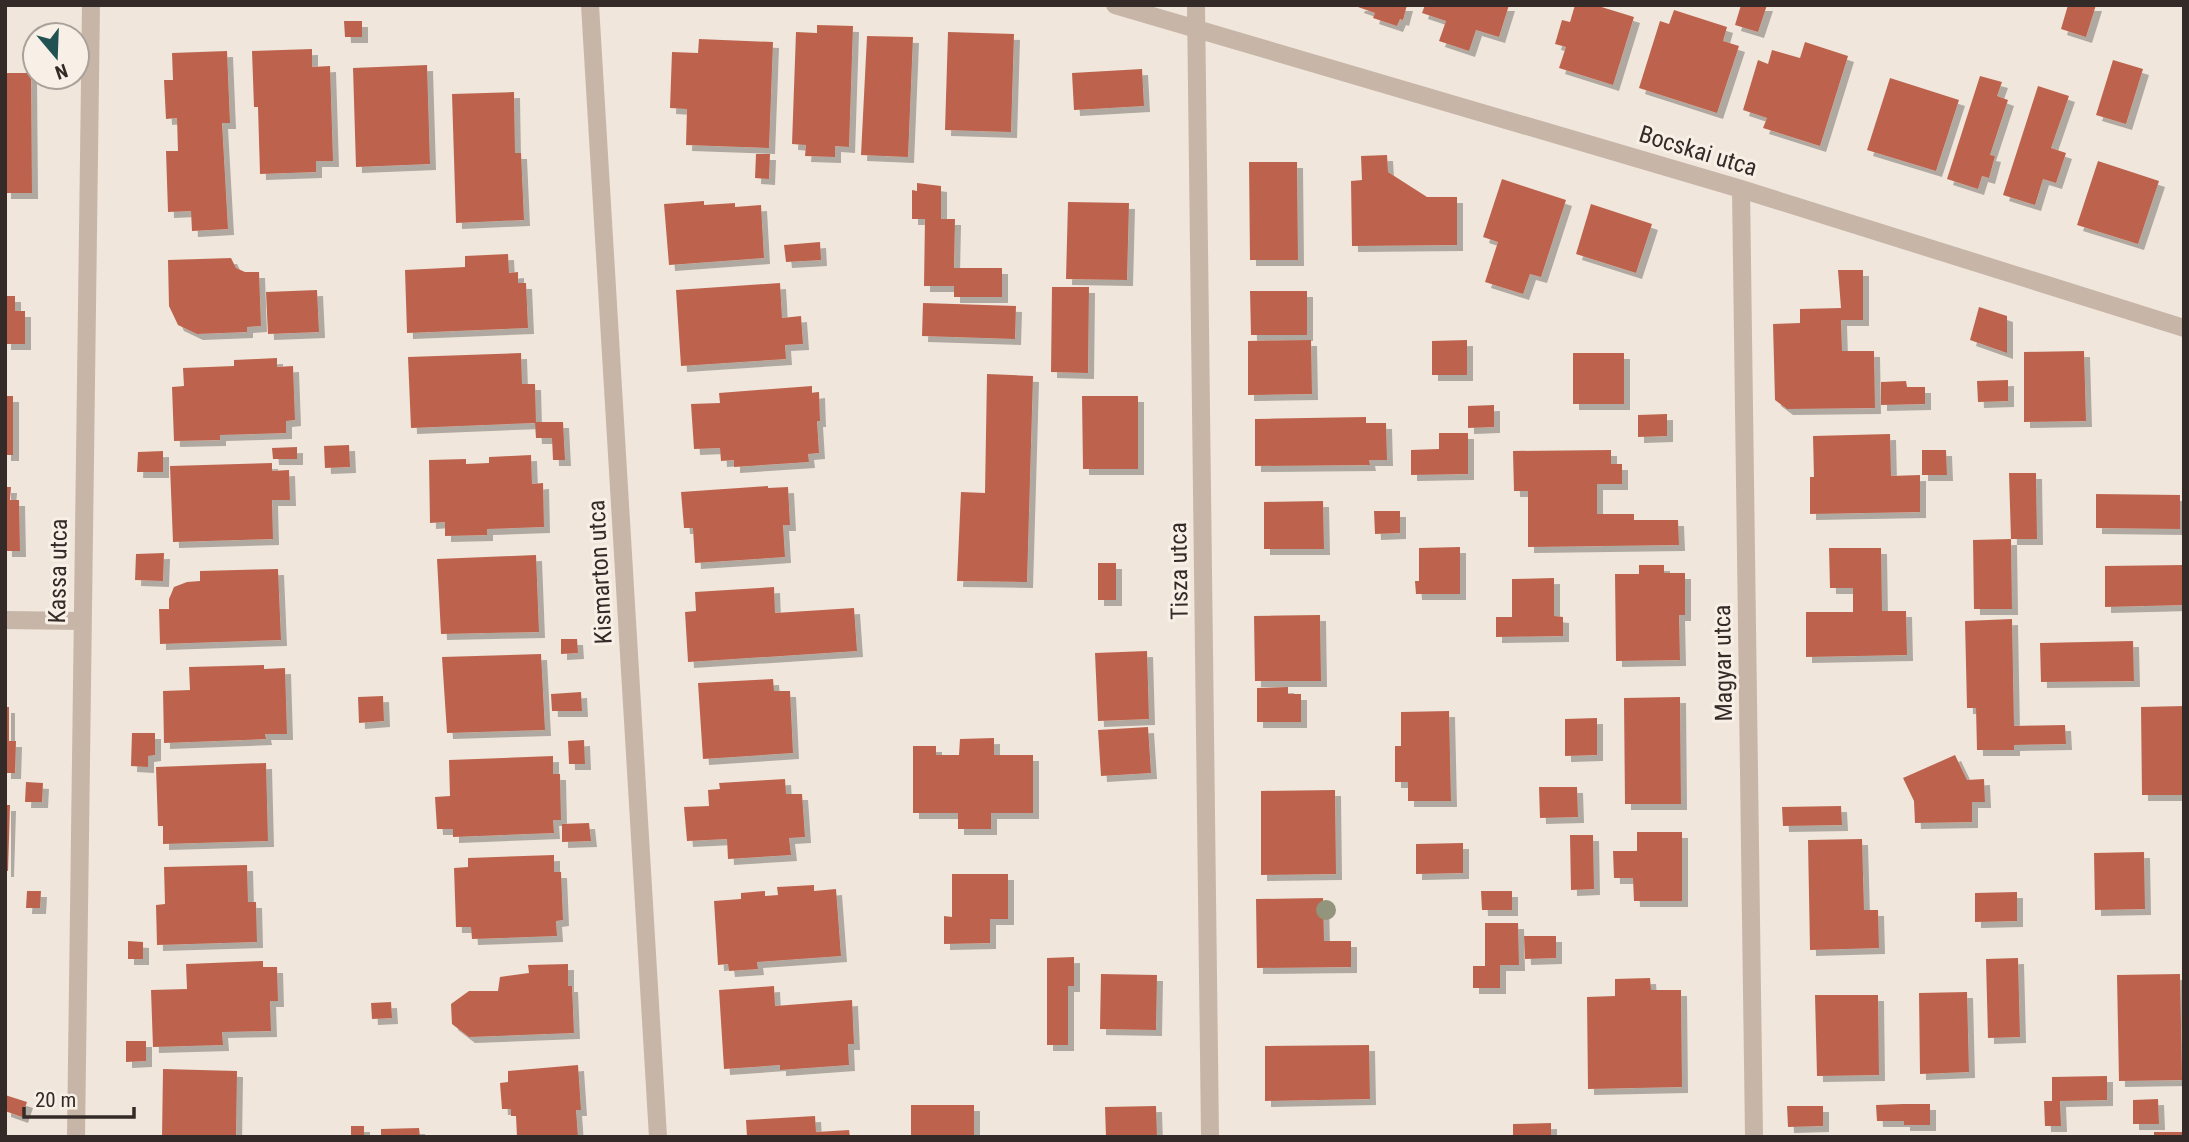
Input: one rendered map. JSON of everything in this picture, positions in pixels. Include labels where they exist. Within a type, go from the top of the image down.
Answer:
[{"type":"street","name":"Kassa utca","points":[[76,1137],[91,5]]},
{"type":"street","name":"Kismarton utca","points":[[590,5],[658,1137]]},
{"type":"street","name":"Bocskai utca","points":[[1115,5],[1741,189],[2184,328]]},
{"type":"street","name":"Tisza utca","points":[[1196,5],[1210,1137]]},
{"type":"street","name":"Magyar utca","points":[[1741,189],[1754,1137]]},
{"type":"street","points":[[5,620],[81,621]]},
{"type":"building","points":[[1407,5],[1403,20],[1400,19],[1397,26],[1373,18],[1375,13],[1358,7]]},
{"type":"building","points":[[1425,5],[1509,5],[1499,37],[1476,30],[1469,51],[1439,41],[1446,21],[1422,13]]},
{"type":"building","points":[[1575,5],[1595,5],[1634,17],[1613,85],[1559,68],[1566,47],[1555,44],[1562,20],[1570,22]]},
{"type":"building","points":[[1741,5],[1767,5],[1758,32],[1735,25]]},
{"type":"building","points":[[2068,5],[2096,5],[2086,37],[2061,29]]},
{"type":"building","points":[[1674,10],[1727,27],[1723,41],[1739,46],[1717,113],[1639,88],[1660,21],[1669,24]]},
{"type":"building","points":[[344,21],[362,21],[362,37],[345,37]]},
{"type":"building","points":[[817,25],[853,26],[849,147],[835,146],[835,157],[805,156],[806,145],[792,144],[796,32],[817,33]]},
{"type":"building","points":[[948,32],[1014,34],[1011,132],[945,130]]},
{"type":"building","points":[[867,36],[913,37],[908,157],[861,155]]},
{"type":"building","points":[[699,39],[773,42],[769,148],[686,145],[687,109],[670,108],[672,52],[698,53]]},
{"type":"building","points":[[1805,42],[1848,56],[1820,146],[1763,128],[1767,118],[1743,110],[1758,60],[1768,64],[1772,50],[1800,58]]},
{"type":"building","points":[[312,49],[312,67],[330,66],[333,161],[316,161],[316,172],[260,174],[258,107],[254,107],[252,51]]},
{"type":"building","points":[[227,51],[230,123],[222,123],[228,229],[192,231],[191,211],[168,212],[166,151],[178,151],[177,118],[166,119],[164,80],[173,80],[172,53]]},
{"type":"building","points":[[2113,60],[2143,69],[2126,124],[2096,115]]},
{"type":"building","points":[[427,65],[430,164],[356,167],[353,68]]},
{"type":"building","points":[[1142,69],[1144,106],[1074,110],[1072,73]]},
{"type":"building","points":[[5,73],[21,73],[21,91],[31,91],[32,193],[5,193]]},
{"type":"building","points":[[1980,76],[2002,82],[1997,96],[2008,100],[1990,155],[1995,156],[1989,178],[1982,176],[1978,189],[1947,179]]},
{"type":"building","points":[[1890,78],[1959,100],[1936,171],[1867,150]]},
{"type":"building","points":[[2038,86],[2069,96],[2051,148],[2066,153],[2056,183],[2043,179],[2035,205],[2003,195]]},
{"type":"building","points":[[514,92],[515,153],[521,153],[524,220],[456,223],[452,94]]},
{"type":"building","points":[[756,154],[770,154],[769,179],[755,178]]},
{"type":"building","points":[[1387,155],[1388,172],[1427,197],[1457,197],[1457,245],[1352,246],[1351,181],[1362,180],[1361,156]]},
{"type":"building","points":[[2098,161],[2159,181],[2138,244],[2077,225]]},
{"type":"building","points":[[1249,162],[1297,162],[1298,260],[1250,260]]},
{"type":"building","points":[[1502,179],[1566,200],[1541,277],[1530,274],[1523,294],[1485,282],[1498,242],[1483,237]]},
{"type":"building","points":[[917,183],[941,186],[941,219],[955,219],[954,268],[1002,268],[1002,297],[954,297],[954,286],[924,286],[925,219],[912,219],[912,190],[917,191]]},
{"type":"building","points":[[704,201],[704,205],[761,205],[764,258],[669,265],[664,204]]},
{"type":"building","points":[[1068,202],[1129,203],[1127,280],[1066,279]]},
{"type":"building","points":[[1591,204],[1652,224],[1636,273],[1576,254]]},
{"type":"building","points":[[820,242],[821,260],[786,262],[784,245]]},
{"type":"building","points":[[508,254],[509,273],[518,272],[518,283],[526,283],[528,328],[407,333],[405,270],[465,267],[465,256]]},
{"type":"building","points":[[231,258],[236,268],[245,272],[259,272],[261,326],[247,327],[247,332],[197,334],[178,325],[169,306],[168,260]]},
{"type":"building","points":[[1838,270],[1863,270],[1863,320],[1841,320],[1842,351],[1874,351],[1875,408],[1787,409],[1775,400],[1773,324],[1800,323],[1800,309],[1841,308]]},
{"type":"building","points":[[780,283],[782,318],[801,316],[803,344],[785,345],[786,359],[681,366],[676,290]]},
{"type":"building","points":[[1052,287],[1089,287],[1088,373],[1051,372]]},
{"type":"building","points":[[317,290],[319,332],[268,334],[266,292]]},
{"type":"building","points":[[1250,291],[1307,291],[1307,335],[1251,335]]},
{"type":"building","points":[[5,296],[15,296],[15,311],[25,311],[25,344],[5,344]]},
{"type":"building","points":[[923,303],[1016,306],[1015,339],[922,336]]},
{"type":"building","points":[[1979,307],[2007,316],[2007,353],[1970,340]]},
{"type":"building","points":[[1311,340],[1312,394],[1248,395],[1248,341]]},
{"type":"building","points":[[1467,340],[1467,375],[1432,375],[1432,341]]},
{"type":"building","points":[[2084,351],[2086,421],[2024,422],[2024,352]]},
{"type":"building","points":[[521,353],[522,384],[535,384],[536,422],[563,422],[565,460],[553,460],[552,438],[536,438],[535,423],[411,428],[408,357]]},
{"type":"building","points":[[1573,353],[1624,353],[1624,404],[1573,404]]},
{"type":"building","points":[[277,358],[277,367],[293,366],[295,420],[286,421],[286,433],[220,435],[220,440],[174,441],[172,387],[184,386],[183,368],[234,366],[234,360]]},
{"type":"building","points":[[987,374],[1033,376],[1027,582],[957,581],[961,492],[985,493]]},
{"type":"building","points":[[2008,380],[2008,401],[1978,402],[1977,381]]},
{"type":"building","points":[[1906,381],[1907,387],[1925,387],[1925,404],[1881,405],[1881,382]]},
{"type":"building","points":[[812,386],[812,393],[819,392],[819,453],[808,454],[809,462],[734,467],[734,460],[721,461],[720,448],[694,449],[691,404],[720,403],[719,393]]},
{"type":"building","points":[[5,396],[13,396],[13,455],[5,455]]},
{"type":"building","points":[[1082,396],[1138,396],[1138,469],[1083,469]]},
{"type":"building","points":[[1494,405],[1494,427],[1468,428],[1468,406]]},
{"type":"building","points":[[1667,414],[1667,436],[1638,437],[1638,415]]},
{"type":"building","points":[[1366,417],[1366,423],[1386,423],[1387,460],[1369,460],[1370,465],[1255,466],[1255,419]]},
{"type":"building","points":[[1439,433],[1468,433],[1468,474],[1411,475],[1411,450],[1439,449]]},
{"type":"building","points":[[1890,434],[1891,476],[1920,475],[1920,512],[1810,514],[1810,477],[1814,477],[1813,436]]},
{"type":"building","points":[[349,445],[350,467],[325,468],[324,446]]},
{"type":"building","points":[[297,447],[297,459],[273,459],[272,448]]},
{"type":"building","points":[[1611,450],[1611,464],[1622,464],[1622,484],[1597,484],[1597,514],[1634,514],[1634,520],[1678,520],[1679,545],[1528,547],[1528,491],[1514,491],[1513,451]]},
{"type":"building","points":[[1922,450],[1946,450],[1947,475],[1922,475]]},
{"type":"building","points":[[163,451],[163,472],[137,472],[138,452]]},
{"type":"building","points":[[531,455],[532,484],[543,483],[544,527],[487,529],[487,535],[445,536],[445,522],[430,523],[429,460],[466,459],[466,464],[489,463],[489,457]]},
{"type":"building","points":[[272,463],[272,471],[289,470],[290,500],[272,500],[273,539],[173,542],[170,466]]},
{"type":"building","points":[[2009,473],[2036,473],[2037,539],[2011,539]]},
{"type":"building","points":[[5,487],[11,487],[10,500],[19,500],[20,551],[6,551]]},
{"type":"building","points":[[788,487],[790,525],[783,525],[785,557],[695,563],[693,528],[684,528],[681,492]]},
{"type":"building","points":[[2096,494],[2180,495],[2180,529],[2096,528]]},
{"type":"building","points":[[1323,501],[1324,549],[1264,549],[1264,502]]},
{"type":"building","points":[[1374,511],[1400,511],[1400,533],[1375,534]]},
{"type":"building","points":[[2011,539],[2012,609],[1974,609],[1973,540]]},
{"type":"building","points":[[1460,547],[1460,594],[1416,594],[1415,581],[1419,581],[1419,548]]},
{"type":"building","points":[[1829,548],[1881,548],[1882,611],[1906,611],[1907,655],[1806,657],[1806,612],[1853,612],[1853,588],[1830,588]]},
{"type":"building","points":[[164,553],[163,581],[135,580],[136,554]]},
{"type":"building","points":[[536,555],[539,632],[441,634],[437,559]]},
{"type":"building","points":[[1098,563],[1116,563],[1116,600],[1098,600]]},
{"type":"building","points":[[1639,565],[1664,565],[1664,573],[1685,573],[1685,615],[1679,615],[1680,660],[1616,661],[1615,574],[1639,574]]},
{"type":"building","points":[[2184,565],[2184,605],[2105,607],[2105,566]]},
{"type":"building","points":[[278,569],[281,640],[160,644],[159,609],[169,609],[169,599],[174,587],[200,581],[200,571]]},
{"type":"building","points":[[1554,578],[1554,616],[1563,617],[1563,636],[1496,637],[1496,617],[1512,617],[1512,579]]},
{"type":"building","points":[[774,587],[775,613],[854,608],[857,651],[688,662],[685,612],[696,611],[695,592]]},
{"type":"building","points":[[1320,615],[1321,681],[1255,681],[1254,616]]},
{"type":"building","points":[[2012,619],[2014,726],[2065,725],[2066,744],[2014,745],[2014,750],[1977,750],[1976,708],[1967,708],[1965,621]]},
{"type":"building","points":[[561,639],[577,639],[578,653],[561,654]]},
{"type":"building","points":[[2133,641],[2134,681],[2041,682],[2040,643]]},
{"type":"building","points":[[1147,651],[1149,719],[1098,721],[1095,653]]},
{"type":"building","points":[[541,654],[545,730],[447,733],[442,657]]},
{"type":"building","points":[[264,665],[264,669],[285,668],[287,734],[265,734],[266,739],[164,743],[163,691],[190,690],[189,667]]},
{"type":"building","points":[[773,679],[774,691],[790,691],[793,753],[703,759],[698,683]]},
{"type":"building","points":[[1288,687],[1288,694],[1301,694],[1301,722],[1257,722],[1257,688]]},
{"type":"building","points":[[581,692],[582,711],[552,711],[551,694]]},
{"type":"building","points":[[383,696],[384,721],[359,723],[358,697]]},
{"type":"building","points":[[1680,697],[1681,804],[1625,804],[1624,698]]},
{"type":"building","points":[[2184,706],[2184,795],[2142,795],[2141,707]]},
{"type":"building","points":[[5,707],[9,707],[9,741],[16,741],[15,773],[5,773]]},
{"type":"building","points":[[1449,711],[1451,801],[1408,801],[1408,782],[1395,782],[1395,746],[1401,746],[1401,712]]},
{"type":"building","points":[[1597,718],[1597,755],[1565,756],[1565,719]]},
{"type":"building","points":[[1148,727],[1151,773],[1101,776],[1098,730]]},
{"type":"building","points":[[132,733],[155,733],[155,755],[148,756],[148,767],[131,766]]},
{"type":"building","points":[[994,738],[994,755],[1033,755],[1033,813],[991,813],[991,829],[958,829],[958,813],[913,813],[913,746],[936,746],[936,755],[959,755],[960,739]]},
{"type":"building","points":[[584,740],[585,764],[569,764],[568,741]]},
{"type":"building","points":[[1955,755],[1967,780],[1984,779],[1985,802],[1972,802],[1972,822],[1915,823],[1914,801],[1903,778]]},
{"type":"building","points":[[553,756],[553,774],[560,774],[561,820],[553,820],[554,833],[453,837],[453,829],[437,829],[435,797],[450,796],[449,760]]},
{"type":"building","points":[[266,763],[268,841],[163,844],[163,826],[158,826],[156,767]]},
{"type":"building","points":[[785,779],[786,794],[802,794],[805,837],[789,838],[791,855],[728,859],[727,839],[687,841],[684,807],[709,806],[708,790],[720,789],[719,783]]},
{"type":"building","points":[[26,782],[43,783],[42,802],[25,802]]},
{"type":"building","points":[[1539,787],[1577,787],[1578,817],[1540,818]]},
{"type":"building","points":[[1335,790],[1336,874],[1261,875],[1261,791]]},
{"type":"building","points":[[5,805],[10,805],[8,871],[5,871]]},
{"type":"building","points":[[1841,806],[1842,825],[1783,826],[1782,807]]},
{"type":"building","points":[[589,823],[591,841],[562,842],[562,824]]},
{"type":"building","points":[[1637,832],[1682,832],[1682,901],[1634,901],[1633,878],[1614,878],[1613,851],[1637,851]]},
{"type":"building","points":[[1570,835],[1593,835],[1594,889],[1571,890]]},
{"type":"building","points":[[1862,839],[1864,910],[1878,910],[1879,948],[1810,950],[1808,840]]},
{"type":"building","points":[[1463,843],[1463,873],[1416,874],[1416,844]]},
{"type":"building","points":[[2144,852],[2145,909],[2095,910],[2094,853]]},
{"type":"building","points":[[554,855],[554,872],[561,872],[563,920],[556,921],[557,936],[472,939],[471,927],[456,927],[454,868],[468,867],[468,858]]},
{"type":"building","points":[[247,865],[248,902],[256,902],[257,942],[157,945],[156,905],[165,904],[164,867]]},
{"type":"building","points":[[952,874],[1008,874],[1008,919],[990,919],[990,943],[944,944],[944,916],[952,917]]},
{"type":"building","points":[[814,885],[814,891],[836,889],[841,956],[757,962],[758,969],[729,971],[728,964],[718,965],[714,901],[741,899],[741,893],[765,891],[765,896],[778,895],[777,887]]},
{"type":"building","points":[[27,891],[41,891],[40,908],[26,908]]},
{"type":"building","points":[[1481,891],[1512,891],[1512,910],[1482,910]]},
{"type":"building","points":[[2017,892],[2017,921],[1975,922],[1975,893]]},
{"type":"building","points":[[1323,898],[1324,941],[1351,941],[1351,967],[1257,968],[1256,899]]},
{"type":"building","points":[[1485,923],[1518,923],[1519,965],[1500,965],[1500,988],[1473,988],[1473,966],[1485,966]]},
{"type":"building","points":[[1524,936],[1556,936],[1556,958],[1525,959]]},
{"type":"building","points":[[128,941],[143,942],[143,959],[128,959]]},
{"type":"building","points":[[1074,957],[1074,986],[1068,986],[1068,1045],[1047,1045],[1047,958]]},
{"type":"building","points":[[2018,958],[2020,1037],[1988,1038],[1986,959]]},
{"type":"building","points":[[263,961],[263,967],[277,967],[278,1001],[270,1001],[271,1031],[222,1032],[223,1045],[153,1047],[151,990],[187,989],[186,964]]},
{"type":"building","points":[[568,964],[574,1033],[469,1037],[452,1024],[451,1004],[469,991],[498,991],[500,977],[529,973],[528,965]]},
{"type":"building","points":[[1101,974],[1157,975],[1156,1030],[1100,1029]]},
{"type":"building","points":[[2180,974],[2182,1080],[2119,1081],[2117,975]]},
{"type":"building","points":[[1650,978],[1651,990],[1681,990],[1682,1087],[1588,1089],[1587,997],[1615,996],[1615,979]]},
{"type":"building","points":[[774,986],[775,1006],[852,1000],[854,1044],[848,1044],[849,1065],[780,1070],[780,1065],[724,1069],[719,990]]},
{"type":"building","points":[[1967,992],[1969,1072],[1920,1074],[1919,993]]},
{"type":"building","points":[[1815,995],[1878,995],[1879,1075],[1817,1076]]},
{"type":"building","points":[[391,1002],[392,1018],[372,1019],[371,1003]]},
{"type":"building","points":[[126,1041],[146,1041],[146,1061],[126,1062]]},
{"type":"building","points":[[1369,1045],[1370,1099],[1265,1101],[1265,1046]]},
{"type":"building","points":[[578,1065],[581,1110],[576,1110],[578,1137],[517,1137],[516,1116],[511,1116],[511,1109],[502,1109],[500,1083],[508,1082],[508,1071]]},
{"type":"building","points":[[163,1069],[237,1071],[236,1137],[162,1137]]},
{"type":"building","points":[[2107,1076],[2107,1100],[2060,1101],[2061,1126],[2045,1126],[2044,1101],[2052,1101],[2052,1077]]},
{"type":"building","points":[[5,1095],[27,1102],[22,1117],[5,1111]]},
{"type":"building","points":[[2158,1099],[2159,1124],[2133,1124],[2133,1100]]},
{"type":"building","points":[[1930,1104],[1930,1125],[1877,1121],[1876,1105]]},
{"type":"building","points":[[911,1105],[974,1105],[974,1137],[911,1137]]},
{"type":"building","points":[[1156,1106],[1157,1137],[1106,1137],[1105,1107]]},
{"type":"building","points":[[1787,1106],[1823,1106],[1823,1126],[1788,1127]]},
{"type":"building","points":[[815,1116],[816,1132],[849,1130],[850,1137],[747,1137],[746,1120]]},
{"type":"building","points":[[1551,1123],[1551,1137],[1513,1137],[1513,1124]]},
{"type":"building","points":[[351,1126],[364,1126],[364,1137],[351,1137]]},
{"type":"building","points":[[419,1128],[420,1137],[381,1137],[381,1129]]},
{"type":"building","points":[[2154,1132],[2184,1132],[2184,1137],[2154,1137]]}]
